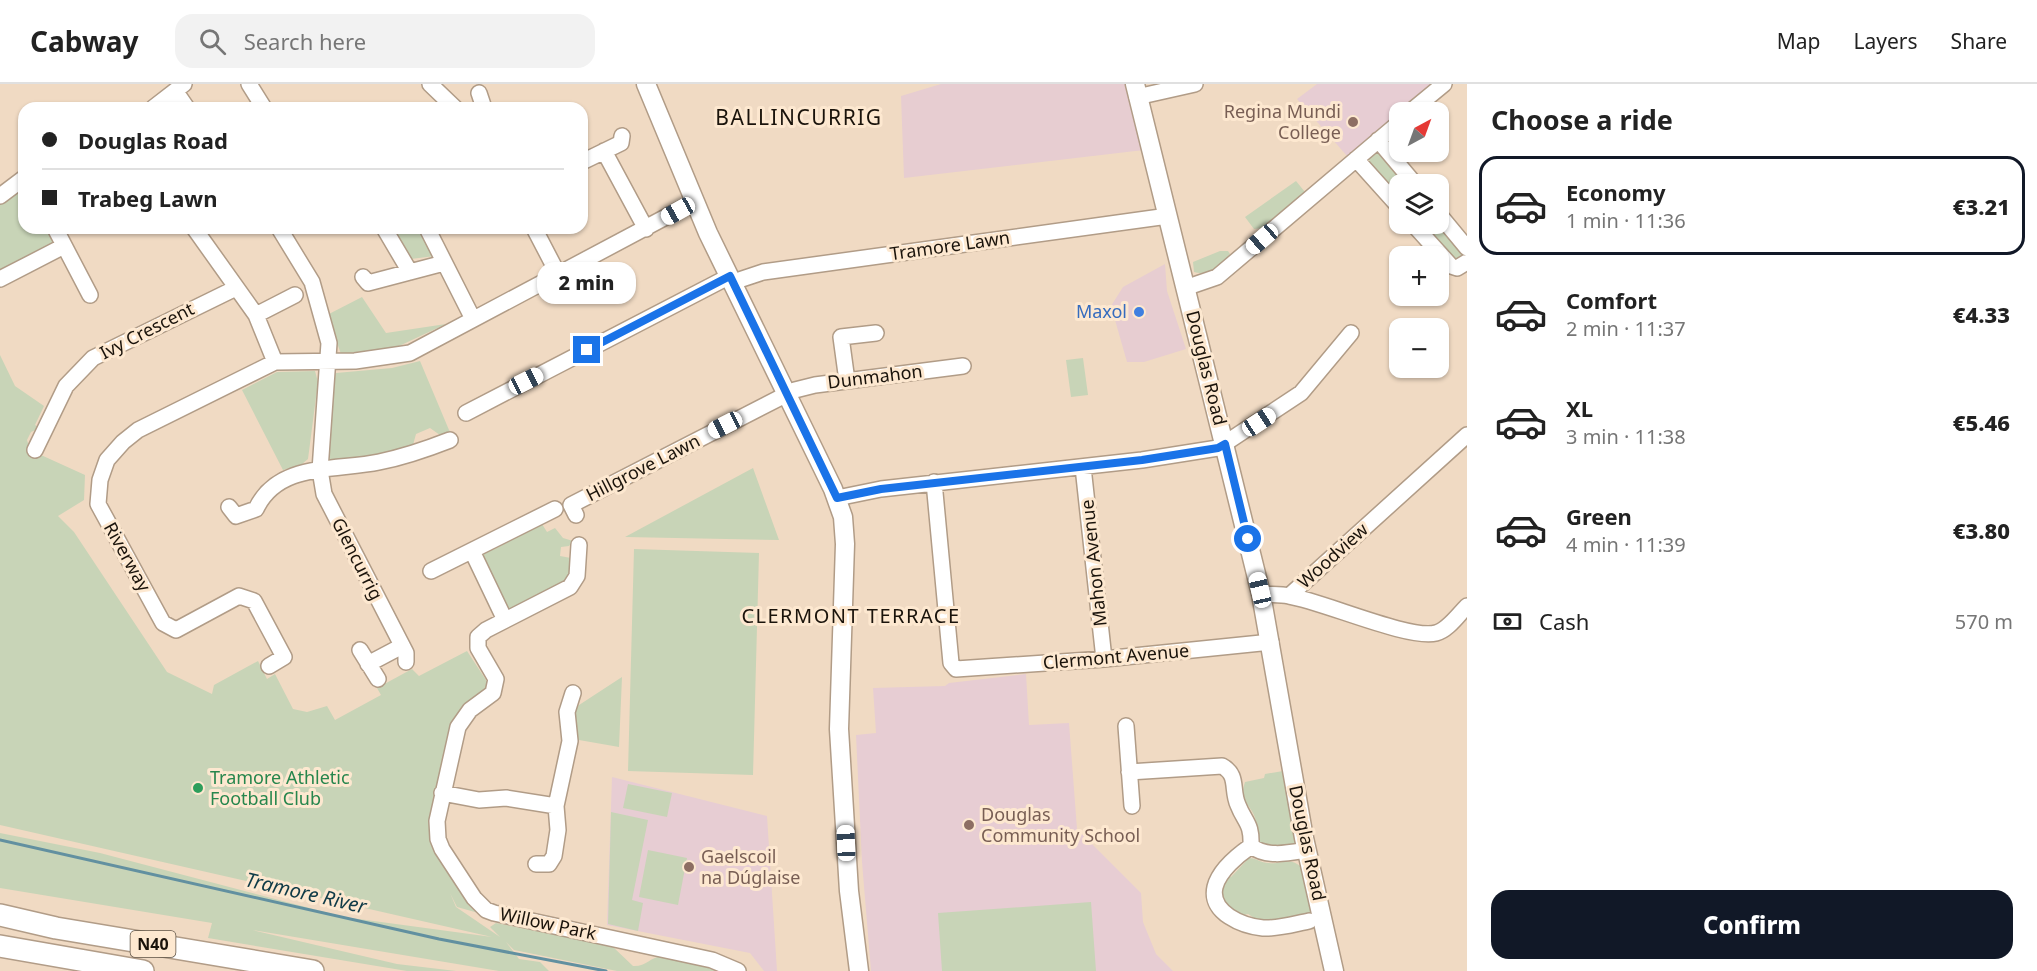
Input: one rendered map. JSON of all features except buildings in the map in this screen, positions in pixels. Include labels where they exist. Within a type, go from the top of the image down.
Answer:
[{"type":"highway","name":"N40","points":[[0,915],[67,930],[314,971]]},
{"type":"highway","name":"N40","points":[[0,946],[143,971]]},
{"type":"main road","points":[[646,84],[694,202],[837,498],[845,538],[839,729],[849,891],[860,971]]},
{"type":"main road","name":"Douglas Road","points":[[1136,91],[1261,594],[1307,850],[1334,971]]},
{"type":"street","points":[[249,84],[260,102]]},
{"type":"street","points":[[430,84],[448,102]]},
{"type":"street","points":[[1136,91],[1195,84]]},
{"type":"street","points":[[1422,102],[1444,84]]},
{"type":"street","points":[[161,102],[180,88]]},
{"type":"street","points":[[1185,288],[1218,276],[1389,131]]},
{"type":"street","points":[[588,159],[621,143],[622,136]]},
{"type":"street","points":[[1378,140],[1406,174]]},
{"type":"street","points":[[604,152],[646,229]]},
{"type":"street","points":[[1356,159],[1389,196]]},
{"type":"street","points":[[0,196],[18,182]]},
{"type":"street","points":[[198,234],[256,315],[275,362],[329,361],[400,356],[559,276],[694,202]]},
{"type":"street","name":"Tramore Lawn","points":[[465,413],[732,279],[763,272],[1168,216]]},
{"type":"street","points":[[1449,226],[1467,248]]},
{"type":"street","points":[[58,234],[90,295]]},
{"type":"street","name":"Glencurrig","points":[[283,234],[312,282],[329,343],[320,470],[324,494],[402,646],[406,662]]},
{"type":"street","points":[[388,234],[410,272]]},
{"type":"street","points":[[430,234],[473,319]]},
{"type":"street","points":[[537,234],[559,276]]},
{"type":"street","points":[[1422,234],[1451,266],[1457,268],[1467,262]]},
{"type":"street","points":[[0,279],[64,246]]},
{"type":"street","points":[[363,277],[368,283],[444,263]]},
{"type":"street","name":"Ivy Crescent","points":[[35,450],[66,386],[93,358],[236,288]]},
{"type":"street","points":[[256,315],[295,295]]},
{"type":"street","points":[[847,381],[841,337],[876,333]]},
{"type":"street","points":[[837,498],[934,482],[1201,451],[1225,444],[1301,393],[1351,333]]},
{"type":"street","name":"Riverway","points":[[269,666],[284,657],[254,601],[239,596],[176,630],[163,623],[98,504],[100,480],[107,460],[123,442],[138,430],[275,362]]},
{"type":"street","name":"Dunmahon","points":[[788,393],[815,385],[847,381],[929,364],[963,366]]},
{"type":"street","name":"Hillgrove Lawn","points":[[576,515],[571,505],[788,393]]},
{"type":"street","name":"Woodview","points":[[1289,596],[1467,435]]},
{"type":"street","points":[[229,507],[236,516],[256,508],[263,493],[288,476],[377,463],[410,455],[450,440]]},
{"type":"street","name":"Mahon Avenue","points":[[1083,466],[1104,659]]},
{"type":"street","name":"Clermont Avenue","points":[[934,482],[951,663],[960,671],[1271,642]]},
{"type":"street","points":[[431,571],[555,509]]},
{"type":"street","points":[[472,551],[505,620],[570,587],[579,567],[579,545]]},
{"type":"street","points":[[1261,594],[1289,596]]},
{"type":"street","name":"Woodview","points":[[1289,596],[1430,634],[1438,633],[1446,627],[1467,606]]},
{"type":"street","name":"Willow Park","points":[[505,620],[482,633],[476,643],[496,679],[492,693],[470,710],[459,726],[442,793],[437,821],[438,839],[454,870],[486,910],[712,960],[738,971]]},
{"type":"street","points":[[368,664],[402,646]]},
{"type":"street","points":[[360,650],[378,679]]},
{"type":"street","points":[[536,864],[549,864],[554,856],[558,830],[556,806],[570,742],[567,712],[573,693]]},
{"type":"street","points":[[1126,726],[1132,806]]},
{"type":"street","points":[[1130,772],[1205,766],[1222,766],[1228,769],[1234,778],[1239,807],[1250,825],[1251,846],[1219,879],[1215,894],[1219,906],[1231,918],[1258,927],[1266,928],[1309,921]]},
{"type":"street","points":[[442,793],[479,800],[506,798],[556,806]]},
{"type":"street","points":[[1251,846],[1261,851],[1281,854],[1307,850]]},
{"type":"shaded area","points":[[941,84],[1128,84],[1144,150],[904,178],[901,96]]},
{"type":"shaded area","name":"Regina Mundi College","points":[[1317,84],[1435,84],[1413,102],[1389,102],[1389,122],[1347,156],[1297,99]]},
{"type":"shaded area","points":[[1165,264],[1167,291],[1186,349],[1144,362],[1127,362],[1111,306],[1123,287]]},
{"type":"shaded area","name":"Douglas Community School","points":[[1026,674],[1029,725],[1069,723],[1077,829],[1141,893],[1143,922],[1156,954],[1173,971],[871,971],[862,862],[856,735],[876,733],[873,688],[945,686],[949,683]]},
{"type":"shaded area","name":"Gaelscoil na Dúglaise","points":[[612,777],[767,816],[777,971],[764,971],[750,953],[607,925]]},
{"type":"green space","points":[[1375,151],[1380,152],[1399,174],[1389,174],[1389,187],[1370,163],[1368,157]]},
{"type":"green space","points":[[1296,181],[1305,192],[1262,228],[1254,229],[1245,217]]},
{"type":"green space","points":[[18,192],[18,234],[51,234],[55,242],[0,274],[0,203]]},
{"type":"green space","points":[[394,234],[425,234],[435,256],[411,259]]},
{"type":"green space","points":[[1429,234],[1447,234],[1463,251],[1461,258],[1454,260],[1449,255],[1449,246],[1441,246]]},
{"type":"green space","points":[[1220,251],[1228,251],[1230,254],[1209,271],[1194,272],[1193,262]]},
{"type":"green space","points":[[362,297],[386,333],[446,324],[397,347],[341,354],[327,315]]},
{"type":"green space","points":[[0,355],[15,386],[44,406],[35,425],[40,428],[31,432],[27,440],[30,450],[85,475],[84,500],[58,516],[74,532],[167,672],[212,694],[214,685],[258,661],[267,679],[275,674],[293,709],[307,712],[327,706],[335,720],[381,695],[377,688],[412,669],[419,676],[467,651],[490,686],[474,698],[431,813],[482,914],[457,907],[450,893],[456,907],[500,937],[490,927],[496,923],[612,946],[633,966],[662,956],[730,971],[617,971],[514,950],[506,942],[519,959],[540,962],[549,971],[499,971],[252,930],[397,964],[456,971],[407,971],[208,938],[212,923],[0,888],[0,833],[100,853],[344,917],[492,937],[0,825]]},
{"type":"green space","points":[[1083,358],[1088,395],[1071,397],[1066,360]]},
{"type":"green space","points":[[420,361],[449,430],[459,443],[454,445],[430,428],[416,434],[413,445],[369,458],[328,461],[336,373],[392,368]]},
{"type":"green space","points":[[315,371],[318,382],[308,459],[302,464],[283,470],[242,390],[277,372]]},
{"type":"green space","points":[[753,468],[779,540],[625,537]]},
{"type":"green space","points":[[536,524],[542,524],[547,532],[555,528],[563,538],[573,541],[569,546],[561,547],[560,556],[571,558],[573,571],[566,584],[562,582],[541,596],[537,594],[509,611],[498,595],[500,590],[491,572],[486,569],[479,555],[491,547],[493,550],[508,542],[509,538]]},
{"type":"green space","points":[[634,549],[759,553],[753,775],[628,771]]},
{"type":"green space","points":[[622,677],[619,747],[579,740],[576,737],[573,716],[576,707]]},
{"type":"green space","points":[[1283,771],[1298,843],[1274,848],[1258,842],[1255,817],[1245,800],[1243,789],[1245,782],[1264,778],[1265,774]]},
{"type":"green space","points":[[628,784],[672,793],[667,817],[623,808]]},
{"type":"green space","points":[[611,812],[648,820],[632,900],[643,903],[638,931],[608,924]]},
{"type":"green space","points":[[648,850],[687,858],[678,905],[639,897]]},
{"type":"green space","points":[[1249,858],[1266,863],[1294,862],[1298,864],[1302,868],[1315,917],[1262,923],[1248,914],[1240,916],[1223,905],[1220,890],[1228,876],[1231,877]]},
{"type":"green space","points":[[1091,902],[1096,971],[942,971],[938,913]]},
{"type":"waterway","name":"Tramore River","points":[[0,840],[439,939],[606,971]]},
{"type":"place","name":"Regina Mundi College","points":[[1353,122]]},
{"type":"place","name":"Maxol","points":[[1139,312]]},
{"type":"place","name":"Tramore Athletic Football Club","points":[[198,788]]},
{"type":"place","name":"Douglas Community School","points":[[969,825]]},
{"type":"place","name":"Gaelscoil na Dúglaise","points":[[689,867]]},
{"type":"district","name":"BALLINCURRIG","points":[[799,118]]},
{"type":"district","name":"CLERMONT TERRACE","points":[[851,616]]},
{"type":"route","points":[[587,350],[730,276],[837,498],[934,482],[1142,460],[1218,448],[1225,444],[1248,539]]}]
